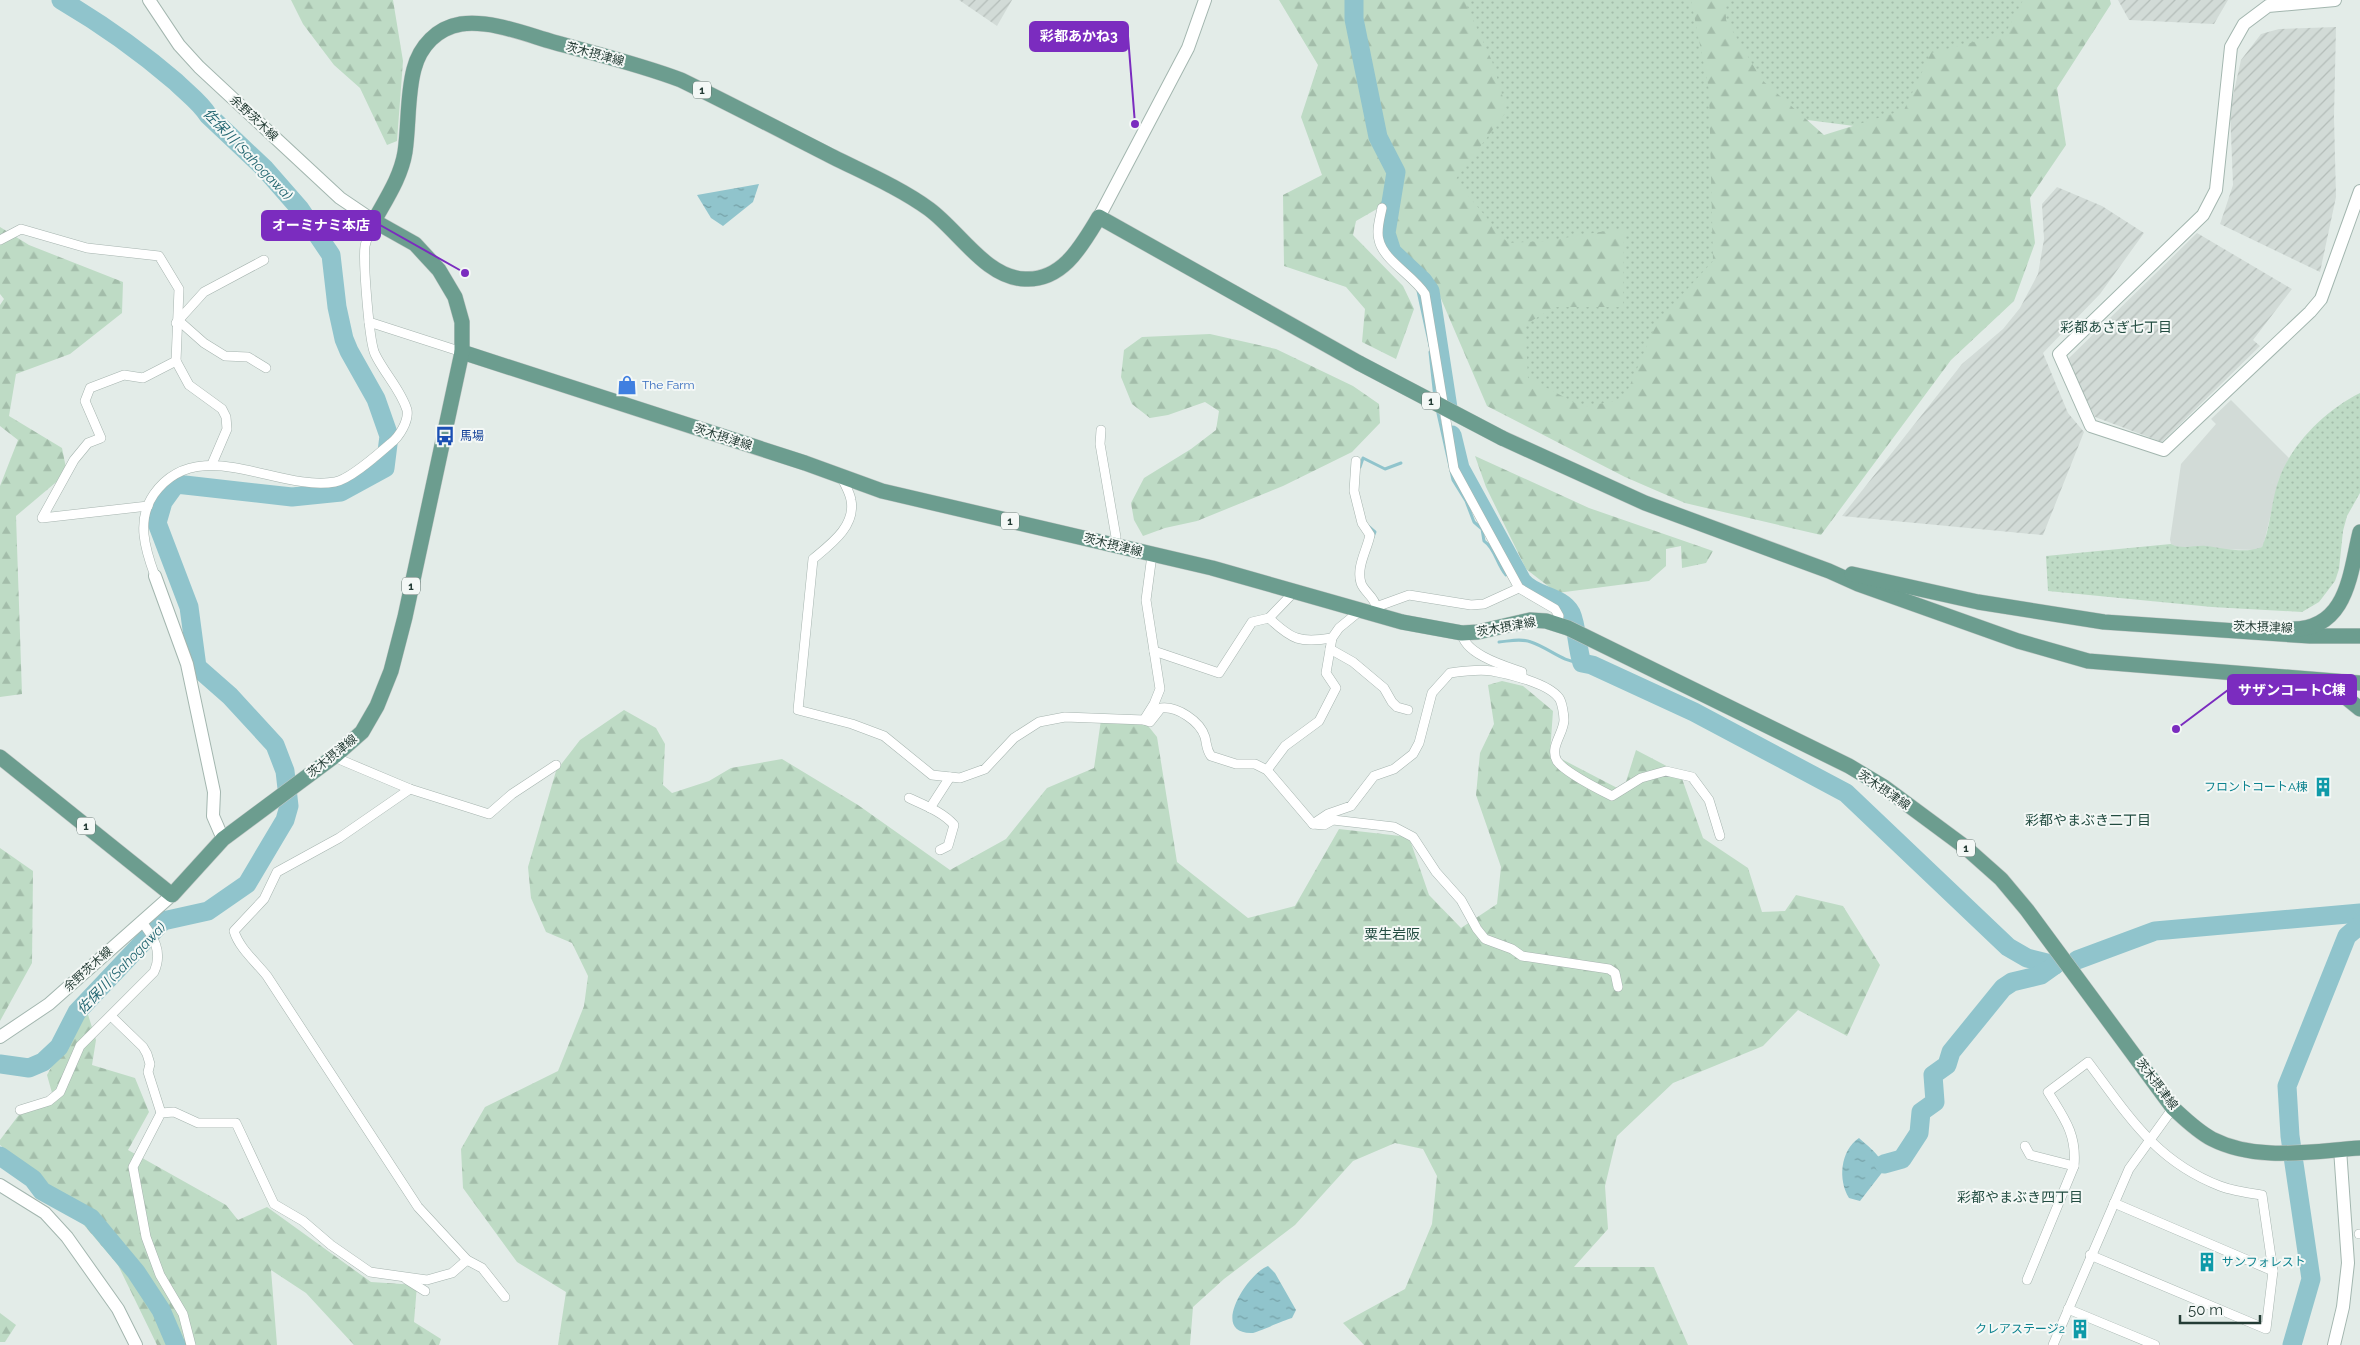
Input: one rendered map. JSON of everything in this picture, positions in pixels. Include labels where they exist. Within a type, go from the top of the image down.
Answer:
[{"type":"main road","name":"茨木摂津線","points":[[172,894],[223,839],[336,756],[362,732],[391,671],[426,521],[462,352],[462,322],[455,297],[439,270],[415,244],[374,221],[393,187],[405,154],[414,68],[423,48],[437,33],[460,24],[494,26],[633,64],[681,80],[908,195],[944,222],[985,263],[1010,277],[1037,278],[1063,266],[1080,248],[1099,217],[1359,363],[1502,438],[1645,503],[1829,570],[1858,584],[2009,637],[2088,661],[2262,674],[2326,682],[2360,682]]},
{"type":"main road","name":"茨木摂津線","points":[[462,352],[805,463],[882,491],[1114,544],[1152,555],[1375,608],[1402,622],[1462,633],[1478,632],[1530,620],[1568,628],[1849,766],[1884,787],[1965,847],[2013,892],[2173,1108],[2192,1126],[2210,1138],[2244,1150],[2270,1153],[2360,1148]]},
{"type":"main road","name":"茨木摂津線","points":[[2104,622],[2155,621],[2294,629],[2311,625],[2329,615],[2344,598],[2352,575],[2360,532]]},
{"type":"main road","name":"茨木摂津線","points":[[1829,570],[1865,576],[1978,602],[2104,622],[2310,636],[2360,636]]},
{"type":"main road","name":"茨木摂津線","points":[[2262,674],[2285,683],[2334,691],[2349,698],[2360,709]]},
{"type":"main road","name":"1","points":[[0,757],[172,894]]},
{"type":"street","name":"余野茨木線","points":[[149,0],[179,45],[199,67],[340,198],[374,221]]},
{"type":"street","points":[[1099,217],[1188,48],[1204,0]]},
{"type":"street","points":[[2335,0],[2268,6],[2244,24],[2231,47],[2216,190],[2210,204],[2203,216],[2059,354],[2091,426],[2164,450],[2310,312],[2321,299],[2360,190]]},
{"type":"street","points":[[1382,208],[1379,242],[1425,294],[1454,469],[1519,588],[1556,609],[1568,628]]},
{"type":"street","points":[[223,839],[213,816],[214,792],[187,664],[146,552],[142,524],[148,506],[163,481],[184,471],[212,464],[301,481],[337,482],[355,472],[393,442],[405,423],[407,412],[395,387],[374,353],[369,330],[365,246],[374,221]]},
{"type":"street","points":[[0,240],[21,230],[87,248],[159,256],[179,289],[176,361],[189,385],[222,409],[226,417],[227,429],[212,464]]},
{"type":"street","points":[[177,321],[204,292],[264,260]]},
{"type":"street","points":[[177,321],[204,343],[225,356],[248,358],[266,368]]},
{"type":"street","points":[[369,322],[462,352]]},
{"type":"street","points":[[148,506],[42,518],[74,460],[88,442],[100,438],[85,401],[90,388],[124,375],[143,378],[176,361]]},
{"type":"street","points":[[1101,430],[1100,444],[1116,537],[1114,544]]},
{"type":"street","points":[[1356,461],[1354,491],[1362,523],[1370,535],[1360,577],[1363,586],[1376,602],[1375,608]]},
{"type":"street","points":[[842,478],[851,499],[851,517],[836,540],[813,559],[798,710],[852,724],[884,736],[932,775],[960,778],[985,769],[1014,738],[1039,722],[1066,717],[1144,720],[1150,722],[1161,708],[1168,707],[1195,721],[1205,737],[1206,747],[1211,756],[1236,764],[1254,764],[1267,770],[1313,824],[1324,825],[1333,820],[1394,827],[1413,837],[1436,872],[1461,900],[1477,929],[1485,939],[1512,949],[1522,956],[1609,969],[1615,973],[1618,987]]},
{"type":"street","points":[[1144,720],[1154,704],[1160,689],[1146,600],[1152,555]]},
{"type":"street","points":[[1267,770],[1285,746],[1319,721],[1336,688],[1326,673],[1332,638],[1339,628],[1375,608],[1409,595],[1472,605],[1484,604],[1519,588]]},
{"type":"street","points":[[1154,652],[1219,673],[1252,622],[1269,618],[1296,590]]},
{"type":"street","points":[[1269,618],[1286,634],[1294,638],[1316,641],[1332,638]]},
{"type":"street","points":[[1462,633],[1464,640],[1488,660],[1522,672],[1522,678]]},
{"type":"street","points":[[1330,649],[1353,662],[1384,688],[1397,707],[1408,710]]},
{"type":"street","points":[[1313,824],[1328,814],[1351,806],[1374,776],[1394,769],[1413,754],[1419,743],[1432,693],[1450,673],[1492,671],[1522,678],[1554,693],[1560,699],[1564,721],[1554,750],[1558,761],[1588,784],[1612,796],[1641,778],[1666,771],[1692,776],[1710,800],[1720,836]]},
{"type":"street","points":[[336,756],[340,760],[410,789],[489,814],[512,794],[556,765]]},
{"type":"street","points":[[930,808],[950,777]]},
{"type":"street","points":[[410,789],[339,838],[276,872],[264,899],[234,931],[237,942],[249,953],[267,976],[418,1207],[467,1260],[482,1268],[505,1297]]},
{"type":"street","points":[[909,798],[930,808],[950,820],[954,825],[948,846],[940,850]]},
{"type":"street","name":"余野茨木線","points":[[0,1037],[49,1004],[172,894]]},
{"type":"street","points":[[20,1110],[49,1101],[60,1092],[80,1046],[154,972],[158,962],[156,941],[140,921]]},
{"type":"street","points":[[110,1016],[147,1054],[150,1064],[148,1072],[161,1113],[133,1167],[146,1237],[160,1275],[184,1314],[191,1345]]},
{"type":"street","points":[[2027,1280],[2074,1166],[2076,1149],[2071,1131],[2048,1092],[2088,1062],[2149,1141],[2196,1176],[2223,1187],[2262,1195],[2274,1271],[2266,1328],[2090,1256]]},
{"type":"street","points":[[2053,1345],[2129,1169],[2173,1108]]},
{"type":"street","points":[[161,1113],[174,1112],[198,1123],[236,1123],[274,1204],[303,1221],[331,1245],[370,1272],[427,1280],[452,1273],[467,1260]]},
{"type":"street","points":[[2025,1146],[2030,1155],[2074,1166]]},
{"type":"street","points":[[2334,1345],[2343,1308],[2348,1263],[2340,1150]]},
{"type":"street","points":[[0,1185],[45,1213],[67,1237],[118,1310],[136,1345]]},
{"type":"street","points":[[2114,1204],[2274,1271]]},
{"type":"street","points":[[403,1277],[425,1291]]},
{"type":"street","points":[[2068,1309],[2155,1345]]},
{"type":"shaded area","points":[[959,0],[1012,0],[997,26]]},
{"type":"shaded area","points":[[2118,0],[2228,0],[2214,24],[2129,20]]},
{"type":"shaded area","points":[[2336,27],[2334,117],[2336,197],[2320,272],[2220,224],[2233,185],[2230,109],[2241,60],[2261,34],[2279,29]]},
{"type":"shaded area","points":[[2057,187],[2102,206],[2144,233],[2100,294],[2043,353],[2068,413],[2084,432],[2043,535],[1842,516],[1962,364],[2003,329],[2020,308],[2038,274],[2044,239],[2042,204]]},
{"type":"shaded area","points":[[2197,233],[2292,289],[2253,340],[2260,346],[2162,442],[2095,417],[2067,360]]},
{"type":"shaded area","points":[[2231,400],[2289,458],[2279,479],[2264,543],[2262,547],[2255,550],[2217,549],[2206,546],[2179,548],[2171,544],[2170,540],[2181,464],[2216,424],[2211,419]]},
{"type":"green space","points":[[291,0],[393,0],[403,61],[397,141],[387,145],[360,88],[334,65],[303,24]]},
{"type":"green space","points":[[1279,0],[1464,0],[1492,61],[1507,111],[1455,180],[1508,243],[1546,241],[1624,228],[1623,307],[1554,307],[1525,325],[1528,378],[1583,407],[1624,399],[1657,322],[1713,261],[1709,90],[1691,0],[1726,0],[1726,20],[1762,80],[1824,135],[1904,110],[1931,53],[2005,34],[2023,0],[2110,0],[2111,4],[2057,88],[2066,145],[2030,198],[2035,243],[2014,301],[1951,360],[1821,535],[1685,503],[1625,477],[1487,406],[1436,287],[1397,251],[1382,206],[1356,221],[1353,235],[1403,286],[1414,309],[1396,359],[1362,342],[1365,309],[1346,287],[1284,266],[1283,195],[1322,175],[1301,117],[1318,65]]},
{"type":"green space","points":[[1392,0],[2060,0],[1909,133],[1736,111],[1732,299],[1680,404],[1528,410]]},
{"type":"green space","points":[[0,227],[29,245],[123,282],[122,313],[70,354],[16,374],[9,416],[62,448],[67,473],[16,516],[22,694],[0,697],[0,486],[18,440],[0,426],[0,305],[4,299],[0,294]]},
{"type":"green space","points":[[1210,334],[1276,349],[1353,386],[1379,404],[1380,423],[1352,452],[1283,486],[1197,521],[1165,528],[1143,536],[1134,520],[1131,503],[1144,478],[1191,449],[1216,430],[1219,411],[1205,402],[1168,415],[1150,418],[1132,404],[1121,377],[1124,350],[1142,337]]},
{"type":"green space","points":[[2360,393],[2360,493],[2347,516],[2343,531],[2339,569],[2335,581],[2319,602],[2302,612],[2212,607],[2048,591],[2046,556],[2171,544],[2180,547],[2206,546],[2242,550],[2262,547],[2279,479],[2292,453],[2301,440],[2323,418]]},
{"type":"green space","points":[[1475,456],[1589,508],[1713,551],[1706,563],[1682,568],[1681,546],[1666,549],[1666,566],[1649,581],[1557,593],[1526,569],[1486,487]]},
{"type":"green space","points":[[1502,681],[1523,686],[1553,711],[1550,753],[1623,791],[1636,750],[1680,773],[1703,838],[1748,868],[1762,912],[1785,911],[1796,895],[1843,906],[1880,965],[1847,1036],[1798,1010],[1763,1046],[1673,1083],[1617,1136],[1605,1186],[1608,1229],[1574,1267],[1654,1267],[1688,1345],[1364,1345],[1343,1323],[1405,1289],[1432,1224],[1437,1176],[1423,1149],[1395,1143],[1353,1161],[1295,1225],[1224,1279],[1193,1307],[1190,1345],[558,1345],[566,1292],[517,1262],[463,1188],[461,1149],[485,1107],[558,1071],[584,1006],[588,976],[572,943],[546,932],[531,898],[528,867],[556,771],[580,740],[624,710],[656,728],[665,744],[663,785],[672,793],[709,781],[731,768],[782,759],[858,805],[950,870],[1006,839],[1047,788],[1094,768],[1101,720],[1145,722],[1157,737],[1177,862],[1248,918],[1295,906],[1339,829],[1409,837],[1429,895],[1461,928],[1497,904],[1501,867],[1476,795],[1480,753],[1494,724],[1488,685]]},
{"type":"green space","points":[[0,848],[33,871],[32,963],[0,1021]]},
{"type":"green space","points":[[85,1005],[96,1040],[92,1065],[135,1078],[149,1112],[128,1150],[226,1205],[238,1220],[267,1207],[371,1282],[417,1285],[414,1322],[441,1339],[439,1345],[354,1345],[306,1293],[271,1270],[277,1345],[157,1345],[118,1265],[61,1198],[0,1145],[0,1140],[21,1112],[54,1100],[47,1075]]},
{"type":"green space","points":[[0,1313],[16,1325],[5,1342],[0,1342]]},
{"type":"water","points":[[759,184],[753,202],[723,226],[711,218],[697,195]]},
{"type":"water","points":[[1859,1138],[1878,1157],[1884,1170],[1860,1201],[1849,1198],[1845,1191],[1842,1175],[1848,1150]]},
{"type":"water","points":[[1268,1266],[1275,1273],[1296,1310],[1292,1318],[1259,1331],[1252,1333],[1239,1331],[1233,1324],[1236,1302],[1251,1279]]},
{"type":"waterway","name":"佐保川 (Sahogawa)","points":[[0,1064],[29,1068],[43,1062],[59,1047],[77,1012],[163,921],[208,911],[247,884],[285,820],[289,806],[285,771],[275,745],[230,696],[197,667],[189,607],[157,523],[163,502],[176,484],[292,497],[341,492],[385,468],[389,436],[376,399],[344,339],[337,307],[331,255],[300,209],[265,169],[176,82],[120,38],[61,0]]},
{"type":"waterway","points":[[1354,0],[1354,19],[1378,137],[1396,172],[1386,233],[1392,252],[1423,281],[1430,291],[1448,408]]},
{"type":"waterway","points":[[1418,291],[1430,346]]},
{"type":"waterway","points":[[1430,352],[1435,398]]},
{"type":"waterway","points":[[1437,409],[1453,480],[1466,501],[1474,522],[1482,529],[1484,541],[1491,548],[1506,575]]},
{"type":"waterway","points":[[1452,435],[1460,468],[1522,581],[1533,590],[1561,603],[1571,613],[1575,624],[1582,663],[1592,665],[1694,712],[1846,793],[2008,947],[2027,958],[2055,965]]},
{"type":"waterway","points":[[1360,467],[1363,458],[1385,469],[1401,463]]},
{"type":"waterway","points":[[1368,526],[1375,532],[1373,537]]},
{"type":"waterway","points":[[1499,642],[1527,641],[1568,660],[1582,663]]},
{"type":"waterway","points":[[2077,960],[2155,931],[2360,913]]},
{"type":"waterway","points":[[2292,1345],[2311,1279],[2290,1136],[2287,1086],[2347,936],[2360,925]]},
{"type":"waterway","points":[[1884,1164],[1902,1159],[1919,1133],[1921,1112],[1935,1102],[1933,1075],[1947,1065],[1951,1052],[2003,988],[2012,982],[2041,975],[2055,965]]},
{"type":"waterway","name":"佐保川 (Sahogawa)","points":[[0,1156],[33,1179],[42,1191],[91,1218],[136,1272],[161,1310],[176,1345]]},
{"type":"place","name":"彩都あかね3","points":[[1135,124]]},
{"type":"place","name":"オーミナミ本店","points":[[465,273]]},
{"type":"place","name":"The Farm","points":[[627,385]]},
{"type":"place","name":"馬場","points":[[445,436]]},
{"type":"place","name":"サザンコートC棟","points":[[2176,729]]},
{"type":"place","name":"フロントコートA棟","points":[[2323,787]]},
{"type":"place","name":"サンフォレスト","points":[[2207,1262]]},
{"type":"place","name":"クレアステージ2","points":[[2080,1329]]},
{"type":"district","name":"彩都あさぎ七丁目","points":[[2116,327]]},
{"type":"district","name":"彩都やまぶき二丁目","points":[[2088,820]]},
{"type":"district","name":"粟生岩阪","points":[[1392,934]]},
{"type":"district","name":"彩都やまぶき四丁目","points":[[2020,1197]]}]
